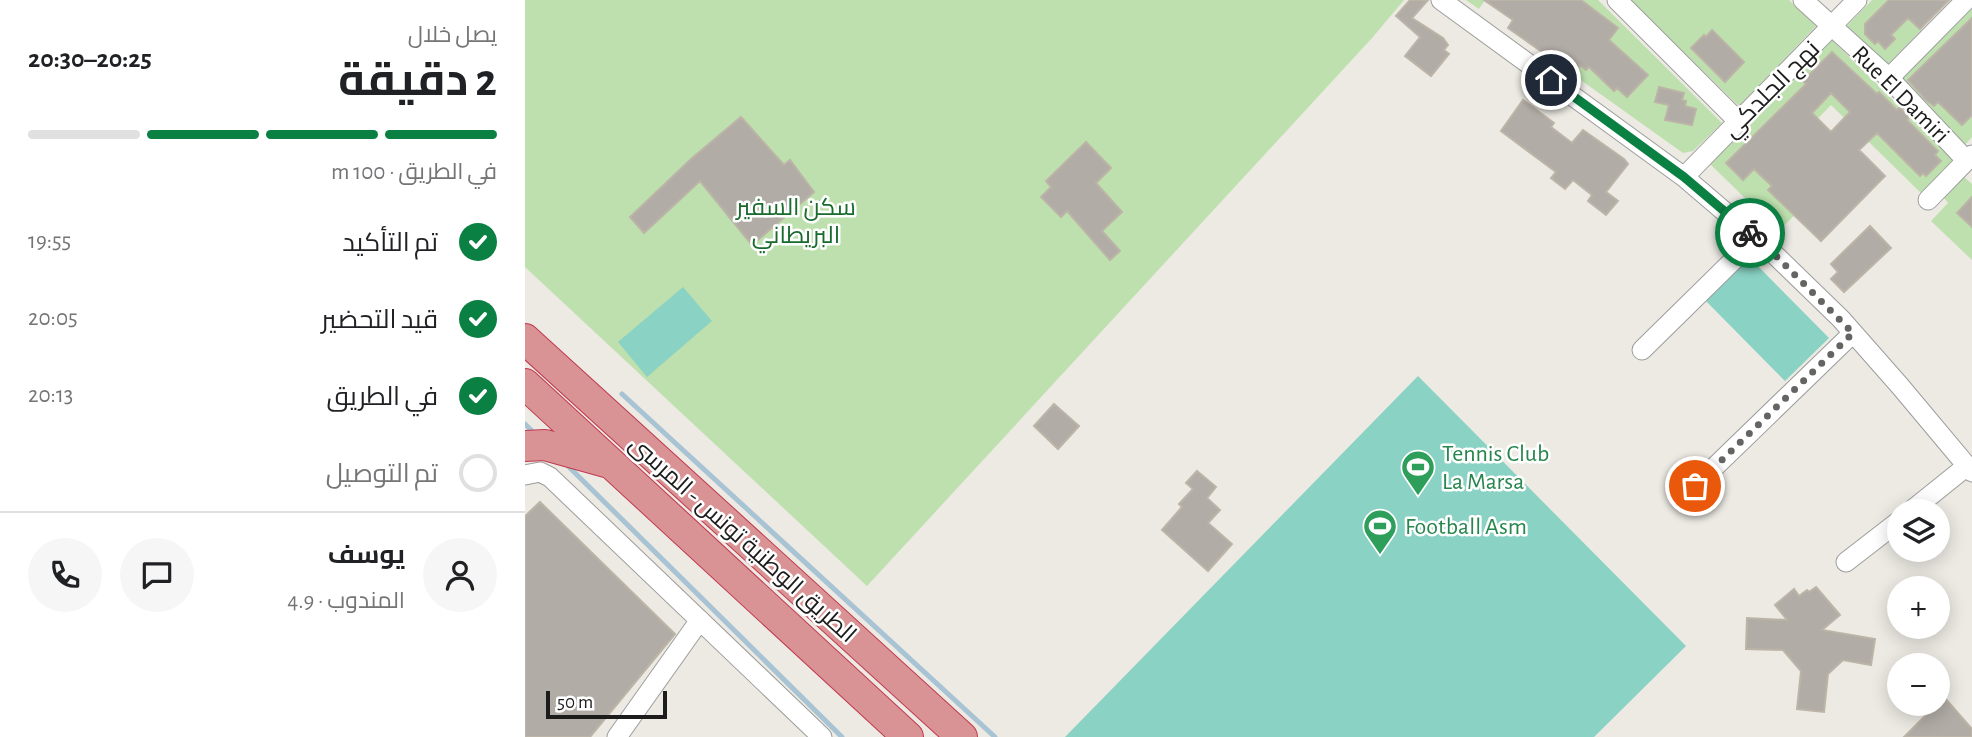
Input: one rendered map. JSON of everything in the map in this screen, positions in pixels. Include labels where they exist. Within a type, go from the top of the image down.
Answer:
[{"type":"highway","name":"الطريق الوطنية تونس - المرسى","points":[[525,339],[962,737]]},
{"type":"highway","name":"الطريق الوطنية تونس - المرسى","points":[[528,391],[908,737]]},
{"type":"highway","points":[[525,446],[545,445],[610,463]]},
{"type":"street","points":[[1441,0],[1684,177],[1773,253],[1853,333],[1970,469],[1928,499]]},
{"type":"street","points":[[1617,0],[1738,121]]},
{"type":"street","name":"Rue El Damiri","points":[[1803,0],[1889,78],[1969,158]]},
{"type":"street","name":"نهج الجلدكي","points":[[1684,177],[1857,0]]},
{"type":"street","points":[[1889,78],[1966,0]]},
{"type":"street","points":[[1928,200],[1969,158]]},
{"type":"street","points":[[1642,350],[1756,238]]},
{"type":"street","points":[[1695,486],[1853,333]]},
{"type":"street","points":[[528,391],[556,368]]},
{"type":"street","points":[[525,475],[540,472],[550,477],[822,737]]},
{"type":"street","points":[[1846,562],[1887,530]]},
{"type":"street","points":[[617,737],[700,620]]},
{"type":"green space","name":"سكن السفير البريطاني","points":[[525,0],[1404,0],[867,586],[525,267]]},
{"type":"green space","points":[[1466,0],[1485,0],[1479,9]]},
{"type":"green space","points":[[1485,0],[1598,0],[1722,123],[1693,151],[1683,153],[1508,28],[1515,18]]},
{"type":"green space","points":[[1630,0],[1789,0],[1816,26],[1739,106]]},
{"type":"green space","points":[[1872,0],[1890,0],[1921,30],[1884,68],[1844,29]]},
{"type":"green space","points":[[1972,1],[1972,137],[1964,146],[1896,80]]},
{"type":"green space","points":[[1831,39],[1954,160],[1921,193],[1831,105],[1784,153],[1820,189],[1779,231],[1710,164]]},
{"type":"green space","points":[[1964,177],[1972,184],[1972,260],[1931,221],[1948,203],[1944,198]]},
{"type":"shaded area","points":[[1746,254],[1829,338],[1785,381],[1702,297]]},
{"type":"shaded area","points":[[683,287],[712,321],[647,377],[618,342]]},
{"type":"shaded area","name":"Tennis Club La Marsa","points":[[1418,376],[1686,646],[1594,737],[1065,737]]},
{"type":"building","points":[[1410,0],[1428,0],[1412,18],[1443,38],[1448,45],[1444,50],[1449,54],[1431,76],[1405,56],[1420,37],[1396,16]]},
{"type":"building","points":[[1484,0],[1581,0],[1618,28],[1609,40],[1648,75],[1627,97],[1617,88],[1614,91],[1589,67],[1586,70],[1580,65],[1577,69],[1552,50],[1548,56],[1508,28],[1513,20]]},
{"type":"building","points":[[1889,0],[1949,0],[1920,29],[1908,18],[1891,35],[1895,39],[1885,49],[1878,41],[1875,44],[1865,34],[1865,24]]},
{"type":"building","points":[[1972,18],[1972,115],[1962,125],[1938,102],[1934,106],[1926,100],[1908,80]]},
{"type":"building","points":[[1712,30],[1744,62],[1725,82],[1691,48]]},
{"type":"building","points":[[1832,52],[1877,94],[1879,92],[1897,110],[1900,107],[1909,118],[1907,120],[1938,151],[1935,155],[1941,161],[1926,176],[1923,173],[1920,176],[1877,133],[1859,150],[1885,176],[1821,241],[1768,190],[1772,186],[1754,169],[1743,180],[1726,163],[1806,84],[1803,81]],"holes":[[[1831,93],[1850,112],[1831,132],[1812,113]]]},
{"type":"building","points":[[1659,87],[1684,93],[1682,100],[1686,101],[1685,106],[1696,109],[1692,125],[1665,120],[1669,105],[1655,102]]},
{"type":"building","points":[[1523,100],[1554,123],[1551,127],[1572,143],[1583,130],[1628,164],[1606,192],[1618,201],[1606,215],[1588,201],[1592,195],[1573,180],[1565,189],[1551,178],[1556,172],[1501,131]]},
{"type":"building","points":[[741,117],[784,165],[790,160],[814,192],[752,245],[700,181],[644,233],[630,217],[691,159]]},
{"type":"building","points":[[1086,142],[1111,168],[1096,183],[1122,212],[1102,231],[1120,251],[1110,260],[1067,211],[1061,217],[1041,197],[1051,187],[1046,181]]},
{"type":"building","points":[[1972,197],[1972,227],[1957,213]]},
{"type":"building","points":[[1870,226],[1891,248],[1844,292],[1831,279],[1838,272],[1831,264]]},
{"type":"building","points":[[1054,404],[1079,426],[1058,449],[1034,426]]},
{"type":"building","points":[[1197,471],[1216,487],[1207,498],[1220,510],[1208,523],[1232,544],[1208,571],[1162,530],[1182,507],[1179,504],[1193,489],[1186,483]]},
{"type":"building","points":[[540,502],[675,634],[590,737],[525,737],[525,516]]},
{"type":"building","points":[[1816,587],[1840,615],[1822,630],[1875,639],[1871,665],[1843,660],[1828,674],[1824,712],[1797,709],[1801,671],[1783,650],[1746,649],[1747,618],[1787,620],[1775,605],[1794,589],[1799,596]]},
{"type":"building","points":[[1950,704],[1972,729],[1972,737],[1904,737],[1925,716],[1950,716]]},
{"type":"waterway","points":[[622,394],[995,737]]},
{"type":"waterway","points":[[525,424],[535,434]]},
{"type":"waterway","points":[[565,463],[842,737]]},
{"type":"way so far","points":[[1695,486],[1853,333],[1750,233]]},
{"type":"place","name":"Tennis Club La Marsa","points":[[1418,497]]},
{"type":"place","name":"Football Asm","points":[[1380,556]]},
{"type":"route","points":[[1551,80],[1684,177],[1750,233]]}]
